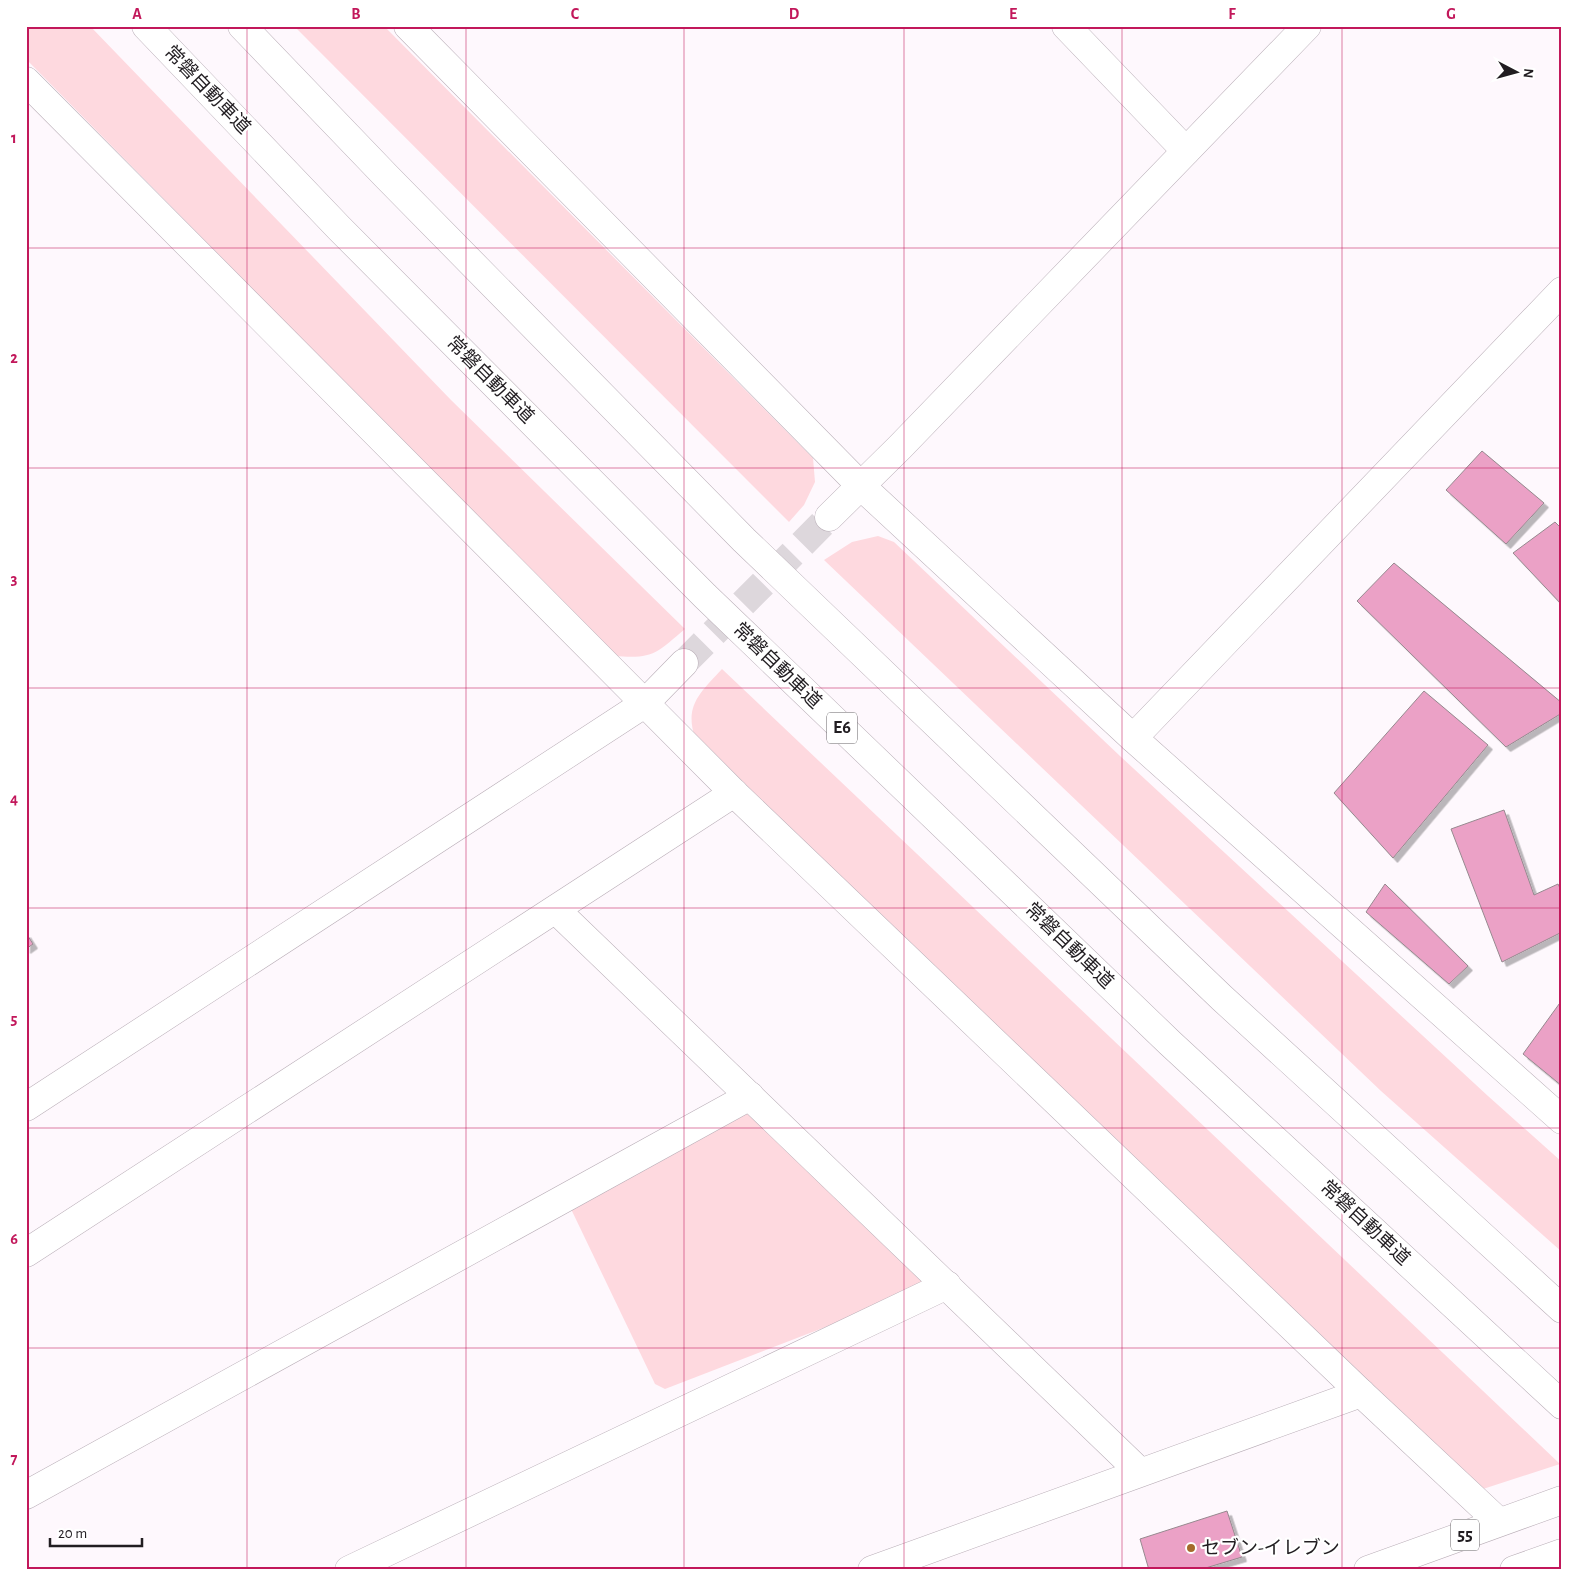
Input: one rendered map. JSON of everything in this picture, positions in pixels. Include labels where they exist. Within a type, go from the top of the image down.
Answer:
[{"type":"main road","name":"常磐自動車道","points":[[146,26],[339,228],[705,596],[1170,1044],[1562,1405]]},
{"type":"main road","points":[[242,26],[387,177],[744,540],[1222,998],[1562,1309]]},
{"type":"main road","points":[[408,26],[861,486],[1133,738],[1562,1120]]},
{"type":"main road","points":[[1066,26],[1186,151]]},
{"type":"main road","points":[[829,517],[1307,26]]},
{"type":"main road","points":[[26,81],[734,793],[1361,1393],[1499,1522]]},
{"type":"main road","points":[[1133,738],[1562,291]]},
{"type":"main road","points":[[26,1107],[644,704],[684,663]]},
{"type":"main road","points":[[26,1254],[734,793]]},
{"type":"main road","points":[[556,910],[948,1285],[1140,1472]]},
{"type":"main road","points":[[26,1495],[750,1096]]},
{"type":"main road","points":[[349,1570],[948,1285]]},
{"type":"main road","points":[[872,1570],[1361,1393]]},
{"type":"main road","name":"55","points":[[1368,1570],[1562,1500]]},
{"type":"main road","points":[[1514,1570],[1554,1560]]},
{"type":"shaded area","points":[[26,26],[90,26],[451,400],[685,629],[653,653],[638,657],[614,656],[26,59]]},
{"type":"shaded area","points":[[294,26],[384,26],[813,458],[815,482],[804,505],[789,522]]},
{"type":"shaded area","points":[[878,536],[894,542],[1120,756],[1562,1162],[1562,1252],[1381,1091],[824,560],[852,542]]},
{"type":"shaded area","points":[[722,669],[1560,1464],[1483,1489],[1300,1320],[695,738],[692,717],[696,700]]},
{"type":"shaded area","points":[[748,1106],[937,1284],[665,1389],[655,1384],[571,1209]]},
{"type":"building","points":[[1482,451],[1544,503],[1506,544],[1446,490]]},
{"type":"building","points":[[1555,522],[1562,529],[1562,605],[1513,553]]},
{"type":"building","points":[[1394,563],[1562,703],[1562,713],[1506,747],[1357,601]]},
{"type":"building","points":[[1424,691],[1488,745],[1393,858],[1334,793]]},
{"type":"building","points":[[1504,810],[1534,895],[1558,884],[1562,892],[1562,932],[1502,962],[1451,829]]},
{"type":"building","points":[[1385,884],[1468,966],[1449,984],[1366,912]]},
{"type":"building","points":[[26,933],[33,944],[26,949]]},
{"type":"building","points":[[1562,1000],[1562,1086],[1523,1054]]},
{"type":"building","name":"セブン-イレブン","points":[[1227,1511],[1242,1557],[1199,1570],[1149,1570],[1140,1539]]},
{"type":"tunnel","points":[[684,663],[829,517]]},
{"type":"place","name":"セブン-イレブン","points":[[1191,1548]]}]
